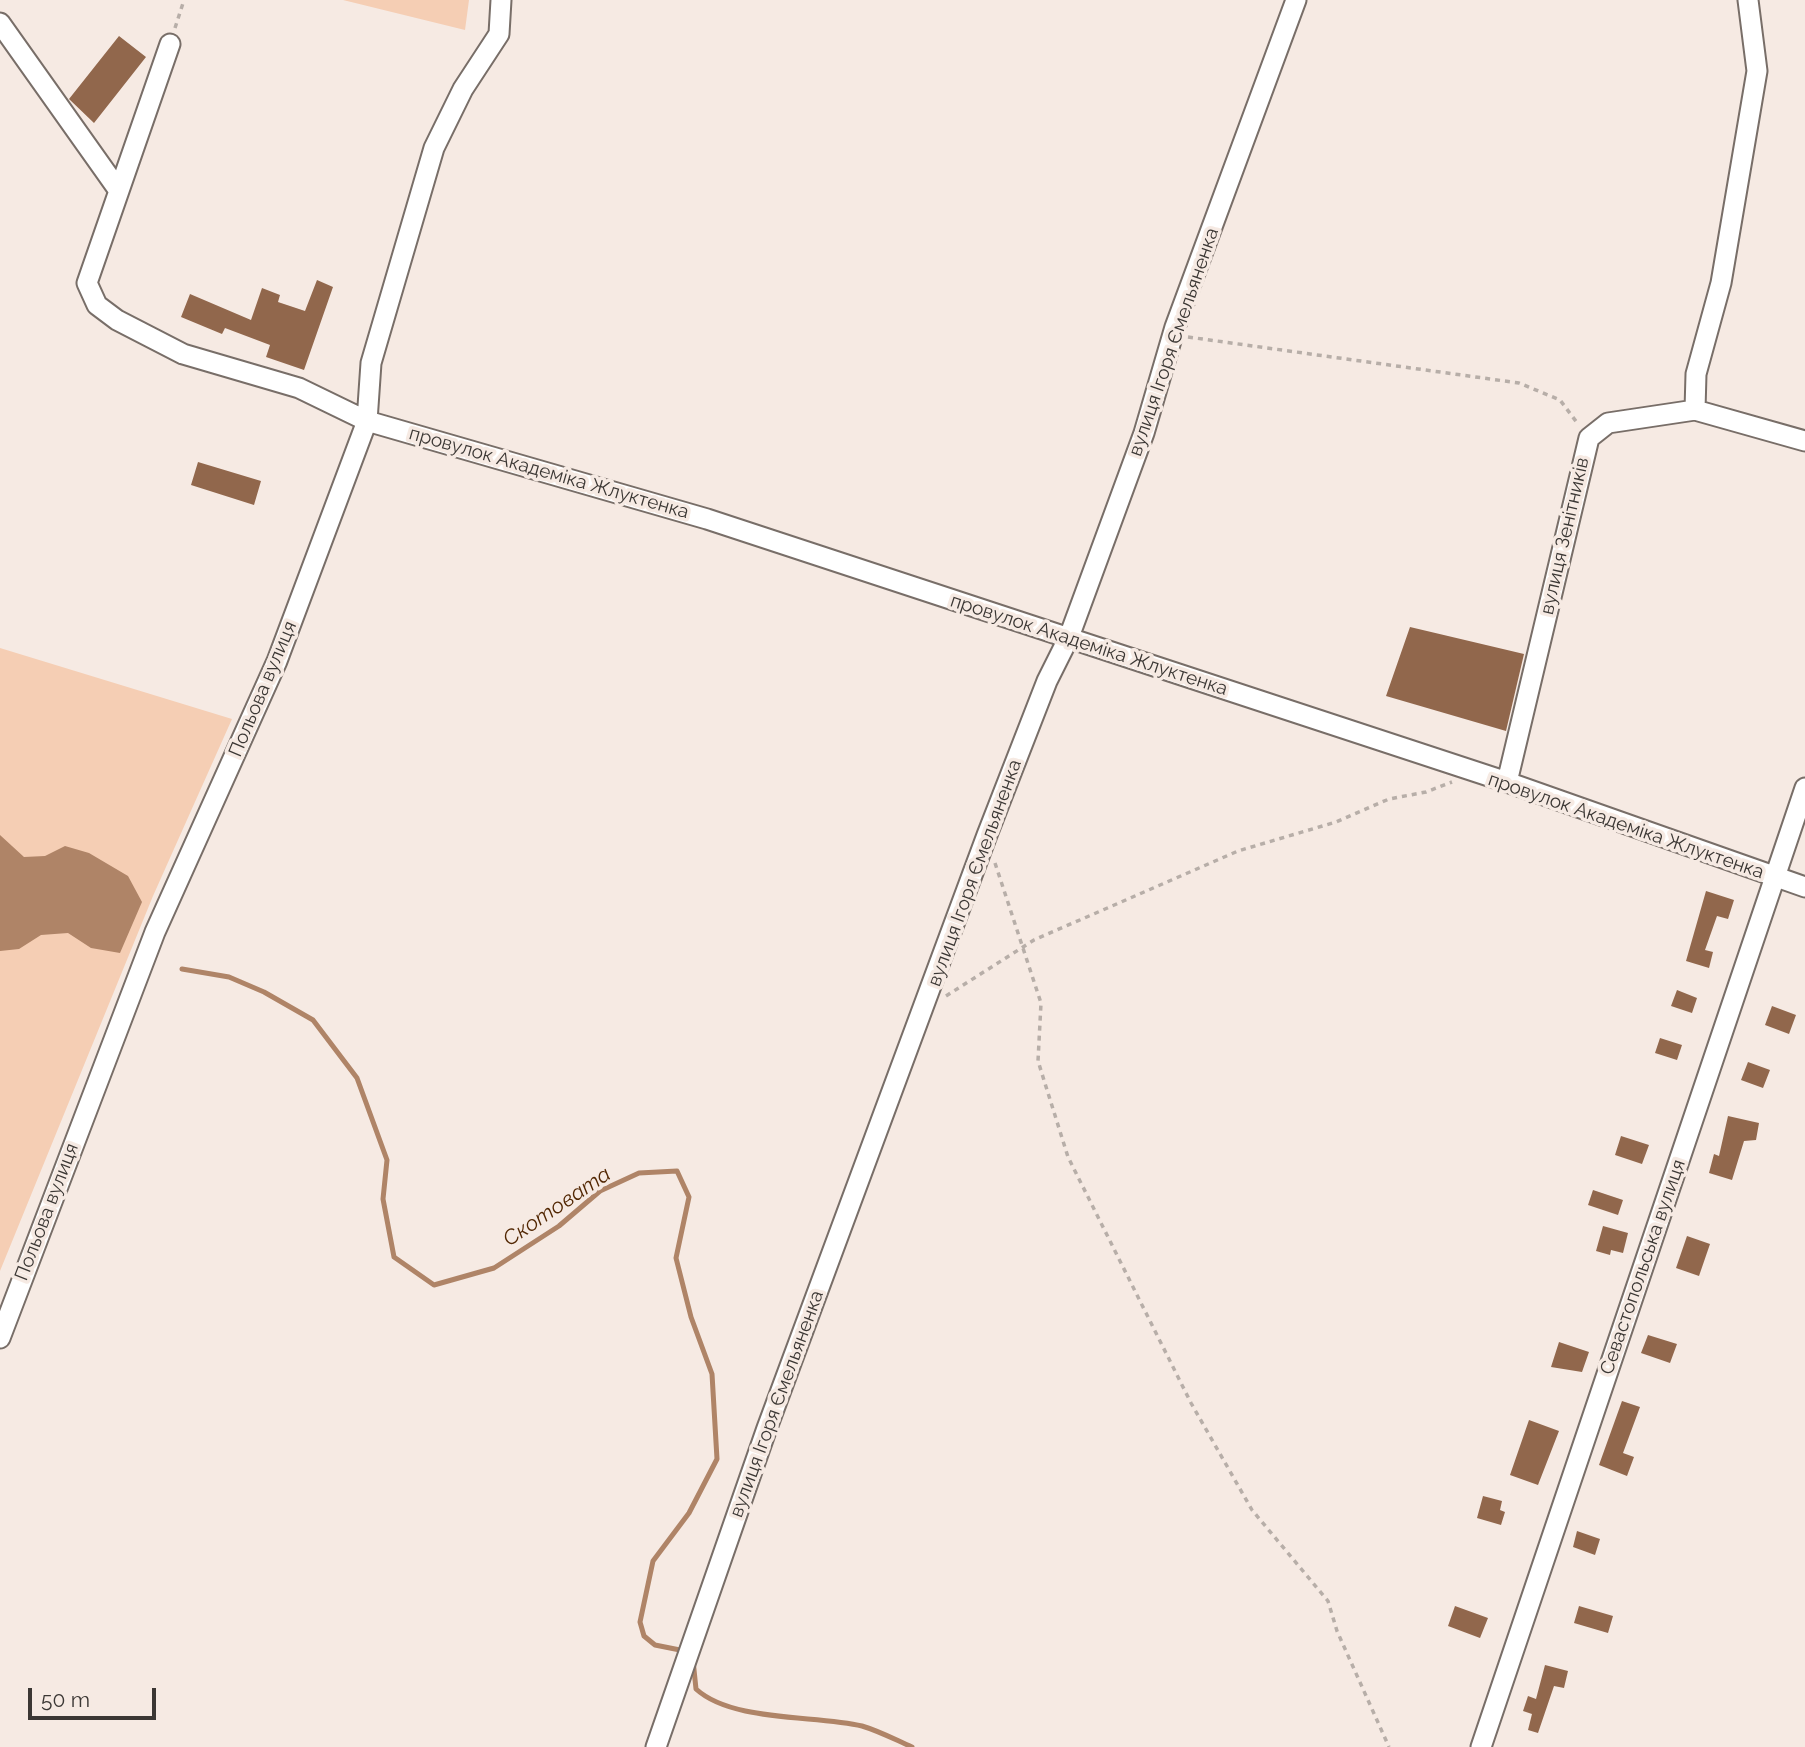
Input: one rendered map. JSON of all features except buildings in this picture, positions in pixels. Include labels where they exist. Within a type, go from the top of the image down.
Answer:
[{"type":"street","name":"Польова вулиця","points":[[0,1338],[155,932],[277,661],[367,421],[370,363],[434,148],[463,89],[499,34],[501,0]]},
{"type":"street","name":"вулиця Ігоря Ємельяненка","points":[[656,1747],[767,1428],[987,835],[1047,681],[1069,637],[1144,433],[1175,327],[1296,0]]},
{"type":"street","points":[[1748,0],[1757,71],[1721,283],[1696,374],[1695,410],[1805,441]]},
{"type":"street","points":[[0,23],[117,188]]},
{"type":"street","name":"провулок Академіка Жлуктенка","points":[[170,44],[117,188],[87,283],[97,305],[117,320],[183,354],[299,388],[367,421],[707,519],[1507,782],[1805,887]]},
{"type":"street","name":"вулиця Зенітників","points":[[1507,782],[1589,438],[1608,423],[1695,410]]},
{"type":"street","name":"Севастопольська вулиця","points":[[1481,1747],[1805,788]]},
{"type":"path","points":[[170,44],[184,0]]},
{"type":"path","points":[[1175,327],[1189,337],[1519,383],[1560,400],[1589,438]]},
{"type":"path","points":[[924,1010],[1025,945],[1238,851],[1336,822],[1390,799],[1426,792],[1475,773]]},
{"type":"path","points":[[987,835],[1006,901],[1025,945],[1041,1003],[1038,1061],[1068,1157],[1184,1390],[1251,1510],[1328,1601],[1336,1631],[1389,1747]]},
{"type":"shaded area","points":[[343,0],[469,0],[465,30]]},
{"type":"shaded area","points":[[0,648],[232,719],[153,896],[0,1271]]},
{"type":"shaded area","points":[[0,835],[24,857],[45,856],[65,846],[89,853],[128,876],[142,902],[120,953],[91,948],[68,933],[41,935],[19,949],[0,951]]},
{"type":"waterway","name":"Скотовата","points":[[182,969],[229,977],[264,992],[313,1020],[357,1078],[387,1160],[383,1199],[394,1257],[434,1285],[494,1268],[559,1226],[600,1191],[639,1173],[677,1171],[689,1197],[676,1258],[691,1317],[712,1374],[717,1459],[689,1513],[653,1561],[640,1622],[644,1636],[655,1645],[685,1651]]},
{"type":"waterway","name":"Скотовата","points":[[693,1660],[696,1689],[712,1700],[731,1707],[775,1716],[862,1726],[912,1747]]}]
